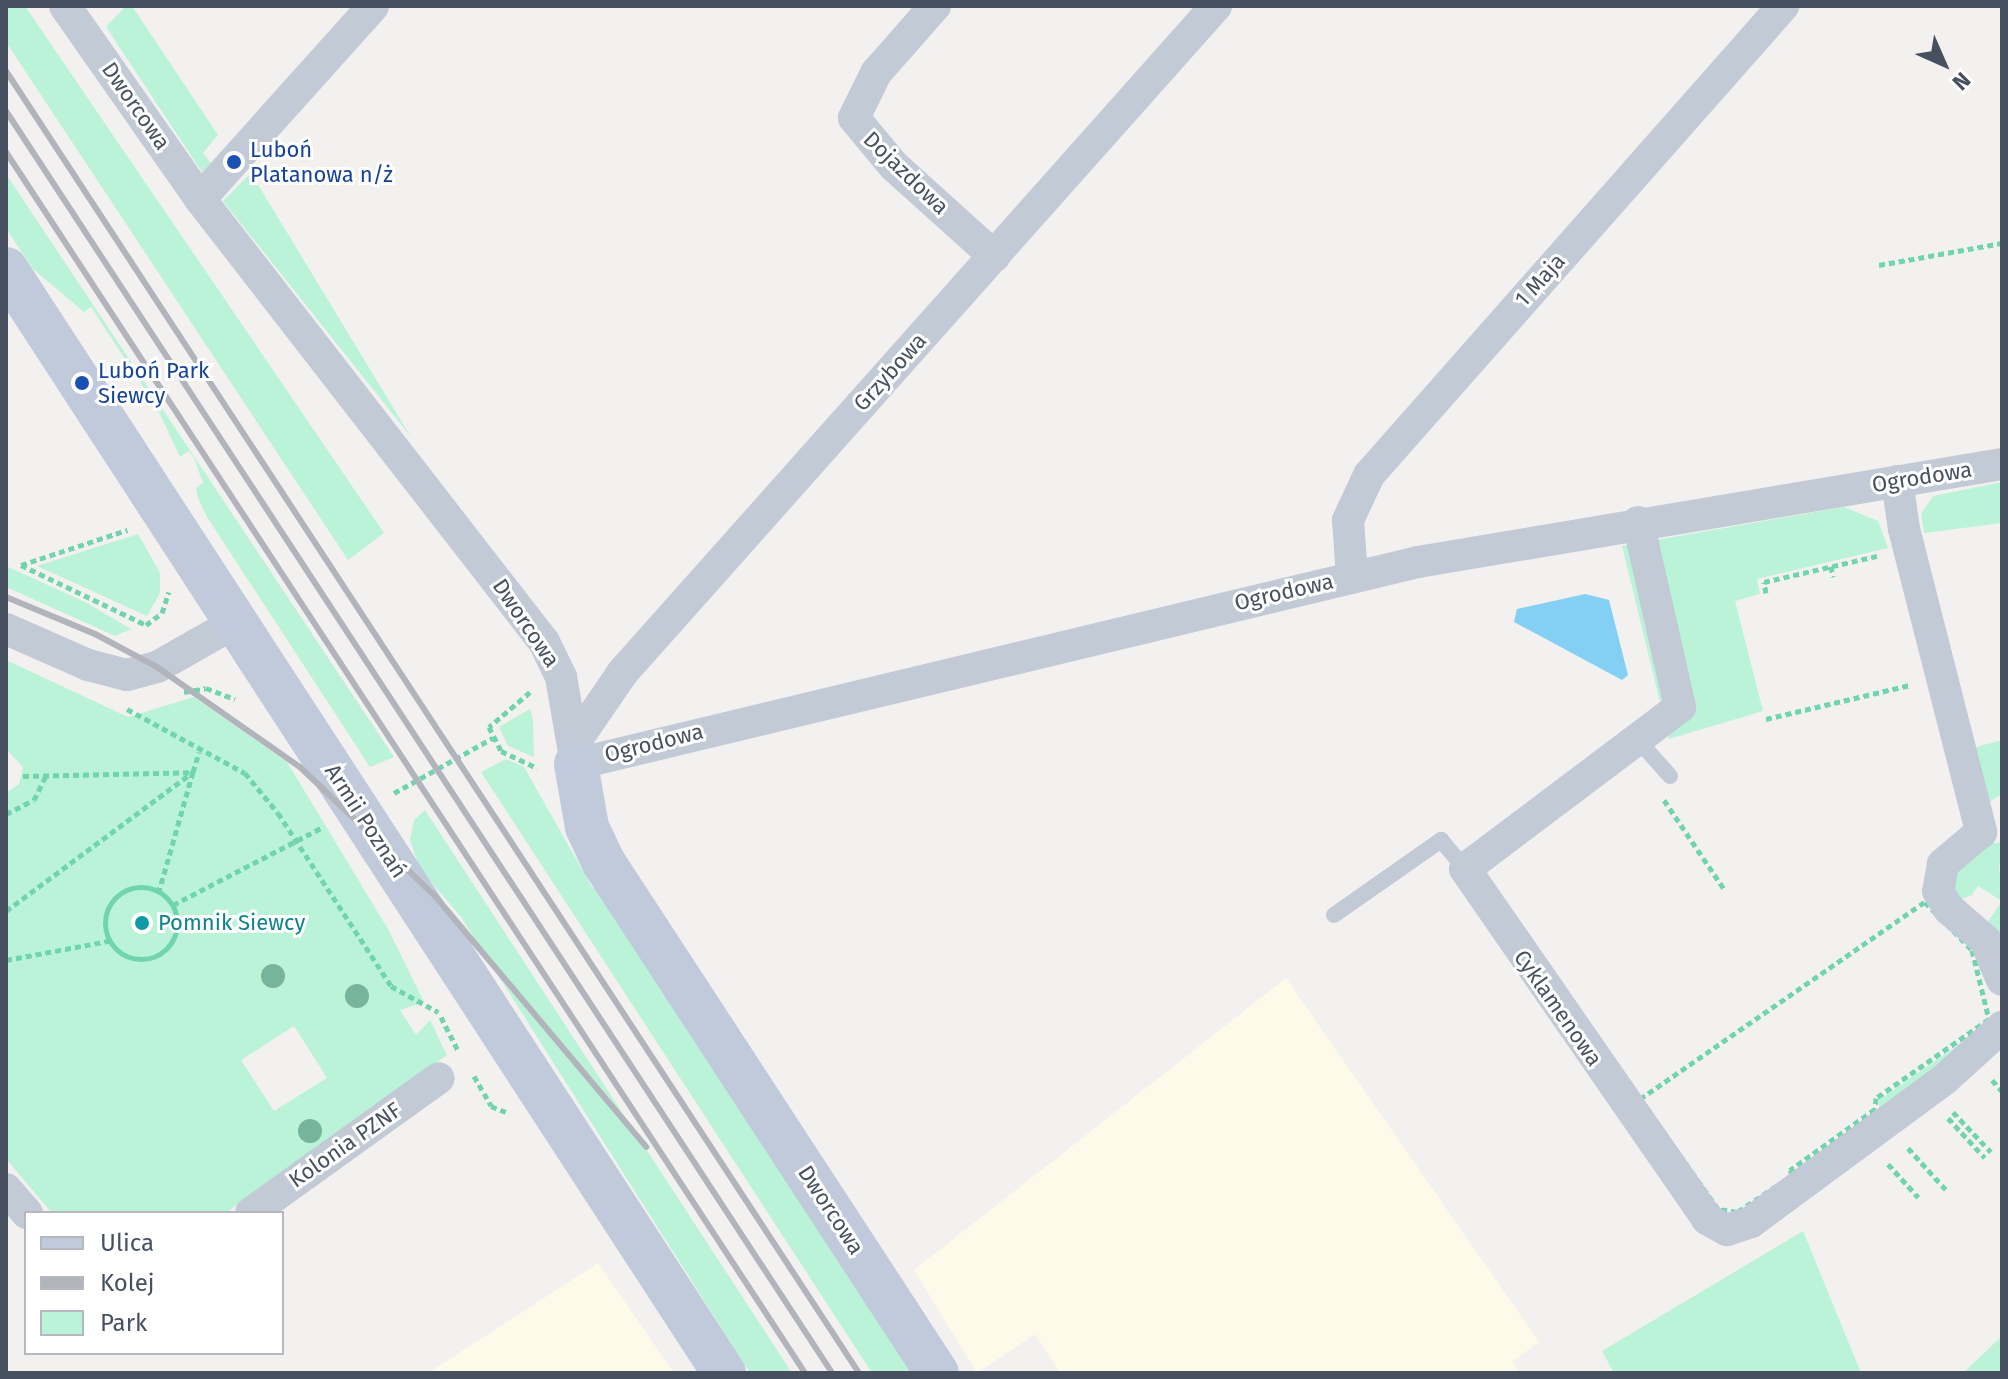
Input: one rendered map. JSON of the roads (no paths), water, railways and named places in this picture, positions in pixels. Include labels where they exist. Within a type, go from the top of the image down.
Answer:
[{"type":"main road","name":"Armii Poznań","points":[[6,269],[238,621],[724,1373]]},
{"type":"main road","name":"Dworcowa","points":[[565,761],[604,863],[937,1373]]},
{"type":"street","name":"Dworcowa","points":[[65,6],[200,199],[544,642],[561,677],[565,761]]},
{"type":"street","points":[[200,199],[373,6]]},
{"type":"street","name":"Dojazdowa","points":[[935,6],[876,73],[854,118],[894,166],[994,256]]},
{"type":"street","name":"Grzybowa","points":[[565,761],[623,672],[1216,6]]},
{"type":"street","name":"1 Maja","points":[[1352,577],[1348,520],[1369,475],[1783,6]]},
{"type":"street","name":"Ogrodowa","points":[[565,761],[1352,577],[1638,522],[2002,464]]},
{"type":"street","points":[[1897,481],[1904,529],[1991,830],[1943,864],[1938,891],[1949,909],[1985,940],[2002,980]]},
{"type":"street","points":[[1465,869],[1680,707],[1638,522]]},
{"type":"street","points":[[6,629],[88,665],[127,675],[157,667],[238,621]]},
{"type":"street","name":"Cyklamenowa","points":[[1465,869],[1715,1227],[1739,1228],[1761,1215],[1946,1078],[2002,1027]]},
{"type":"street","name":"Kolonia PZNF","points":[[254,1211],[439,1078]]},
{"type":"street","points":[[6,1189],[25,1211]]},
{"type":"lane","points":[[1636,738],[1670,776]]},
{"type":"lane","points":[[1334,915],[1441,840],[1465,869]]},
{"type":"water","points":[[1585,594],[1609,600],[1628,675],[1622,680],[1514,622],[1517,609]]},
{"type":"railway","points":[[6,71],[859,1373]]},
{"type":"railway","points":[[6,111],[832,1373]]},
{"type":"railway","points":[[6,152],[805,1373]]},
{"type":"railway","points":[[6,597],[95,634],[157,667],[300,767],[435,896],[646,1147]]},
{"type":"place","name":"Luboń Platanowa n/ż","points":[[234,162]]},
{"type":"place","name":"Luboń Park Siewcy","points":[[82,383]]},
{"type":"place","name":"Pomnik Siewcy","points":[[142,923]]}]
